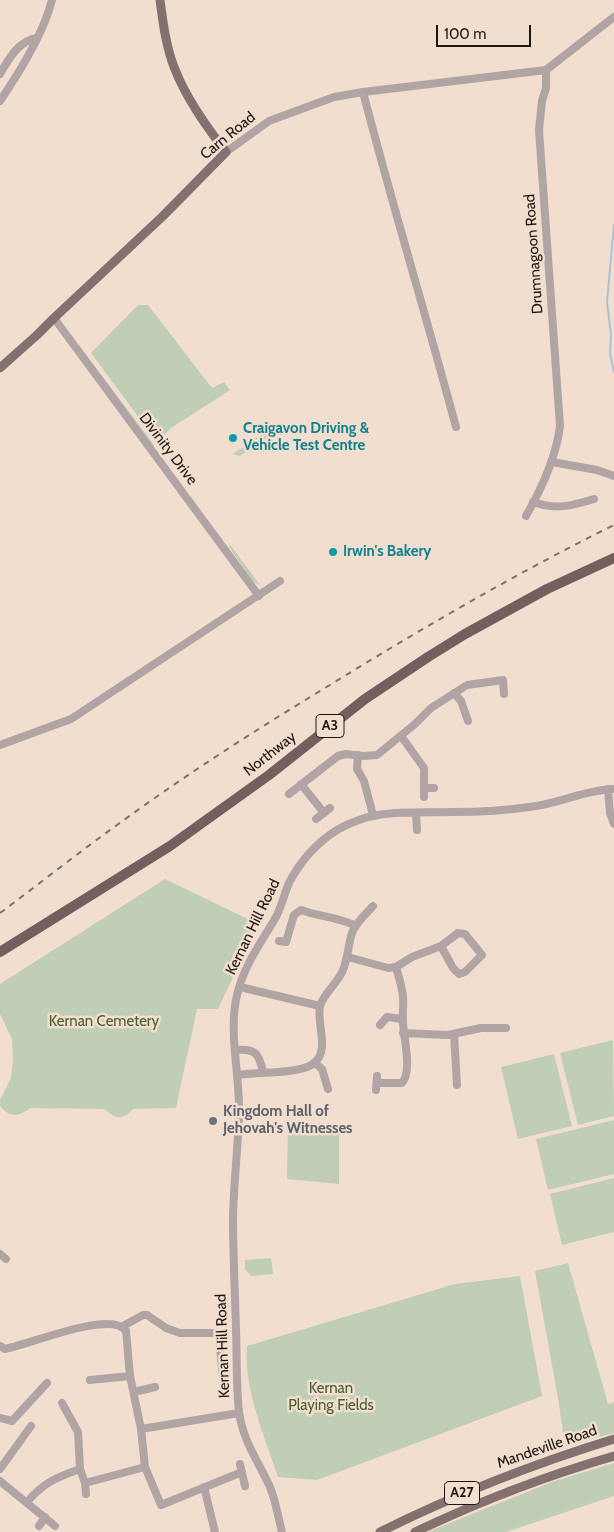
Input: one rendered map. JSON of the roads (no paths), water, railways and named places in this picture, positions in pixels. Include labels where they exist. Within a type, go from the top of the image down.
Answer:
[{"type":"highway","name":"Northway","points":[[0,952],[170,846],[269,775],[365,699],[428,657],[532,597],[614,558]]},
{"type":"main road","points":[[160,0],[165,34],[174,67],[202,119],[226,152]]},
{"type":"main road","name":"Carn Road","points":[[0,368],[163,216],[226,152]]},
{"type":"main road","name":"Mandeville Road","points":[[380,1532],[451,1498],[545,1461],[614,1439]]},
{"type":"main road","name":"Mandeville Road","points":[[415,1532],[483,1501],[573,1468],[614,1456]]},
{"type":"street","points":[[0,101],[36,38],[52,0]]},
{"type":"street","points":[[546,70],[614,17]]},
{"type":"street","points":[[0,74],[22,44],[36,38]]},
{"type":"street","name":"Carn Road","points":[[226,152],[269,121],[334,97],[546,70]]},
{"type":"street","name":"Drumnagoon Road","points":[[526,516],[552,462],[559,436],[560,412],[539,130],[542,101],[546,88],[546,70]]},
{"type":"street","points":[[363,92],[456,426]]},
{"type":"street","name":"Divinity Drive","points":[[54,318],[259,596]]},
{"type":"street","points":[[552,462],[596,470],[614,476]]},
{"type":"street","points":[[533,502],[554,507],[572,506],[594,499]]},
{"type":"street","points":[[0,745],[71,719],[259,596],[280,580]]},
{"type":"street","points":[[289,794],[338,756],[346,754],[377,755],[432,708],[467,685],[503,680],[504,694]]},
{"type":"street","points":[[454,692],[466,710],[468,720]]},
{"type":"street","points":[[457,714],[466,710]]},
{"type":"street","points":[[401,736],[424,768],[424,797]]},
{"type":"street","points":[[358,755],[357,769],[364,781],[373,815]]},
{"type":"street","points":[[300,784],[327,810],[316,819]]},
{"type":"street","points":[[424,788],[434,788]]},
{"type":"street","name":"Kernan Hill Road","points":[[282,1532],[276,1503],[247,1442],[240,1413],[234,1225],[239,1112],[235,1050],[235,1010],[240,987],[251,958],[276,916],[288,884],[298,868],[318,845],[335,831],[353,822],[373,815],[519,809],[549,805],[590,792],[611,789],[610,813],[614,824]]},
{"type":"street","points":[[416,812],[417,830]]},
{"type":"street","points":[[238,1074],[305,1069],[315,1063],[322,1052],[320,1006],[342,972],[348,957],[352,933],[373,906]]},
{"type":"street","points":[[278,941],[286,942],[294,915],[301,910],[344,919],[356,926]]},
{"type":"street","points":[[348,957],[388,968],[441,946],[458,933],[465,934],[482,954],[465,972],[460,974],[452,968],[441,946]]},
{"type":"street","points":[[377,1083],[404,1082],[407,1074],[402,1019],[404,1000],[396,966]]},
{"type":"street","points":[[240,987],[320,1006]]},
{"type":"street","points":[[380,1026],[387,1017],[402,1019]]},
{"type":"street","points":[[404,1033],[454,1034],[481,1028],[506,1028]]},
{"type":"street","points":[[454,1034],[459,1079]]},
{"type":"street","points":[[235,1050],[247,1049],[257,1054],[263,1072]]},
{"type":"street","points":[[315,1063],[322,1069],[328,1088]]},
{"type":"street","points":[[316,1082],[325,1079]]},
{"type":"street","points":[[123,1326],[143,1315],[147,1315],[166,1328],[180,1333],[216,1333],[219,1335],[218,1370],[223,1380]]},
{"type":"street","points":[[0,1346],[5,1349],[16,1347],[78,1328],[115,1323],[123,1326],[126,1331],[130,1376],[141,1429],[145,1468],[161,1504],[204,1487],[241,1468],[245,1486]]},
{"type":"street","points":[[90,1380],[130,1376]]},
{"type":"street","points":[[0,1418],[12,1421],[47,1382]]},
{"type":"street","points":[[134,1392],[156,1387]]},
{"type":"street","points":[[61,1401],[78,1432],[80,1469],[85,1483],[86,1494]]},
{"type":"street","points":[[141,1429],[240,1413]]},
{"type":"street","points":[[0,1469],[30,1426]]},
{"type":"street","points":[[85,1483],[145,1468]]},
{"type":"street","points":[[27,1502],[47,1483],[57,1477],[80,1469]]},
{"type":"street","points":[[0,1480],[56,1526]]},
{"type":"street","points":[[204,1487],[215,1532]]},
{"type":"street","points":[[39,1526],[46,1517]]},
{"type":"waterway","points":[[614,225],[607,302],[611,335],[610,353],[614,372]]},
{"type":"railway","points":[[0,913],[142,807],[272,721],[468,603],[614,525]]},
{"type":"place","name":"Craigavon Driving & Vehicle Test Centre","points":[[233,438]]},
{"type":"place","name":"Irwin's Bakery","points":[[333,552]]},
{"type":"place","name":"Kingdom Hall of Jehovah's Witnesses","points":[[213,1121]]},
{"type":"park label","name":"Kernan Cemetery","points":[[104,1022]]},
{"type":"park label","name":"Kernan Playing Fields","points":[[331,1398]]}]
